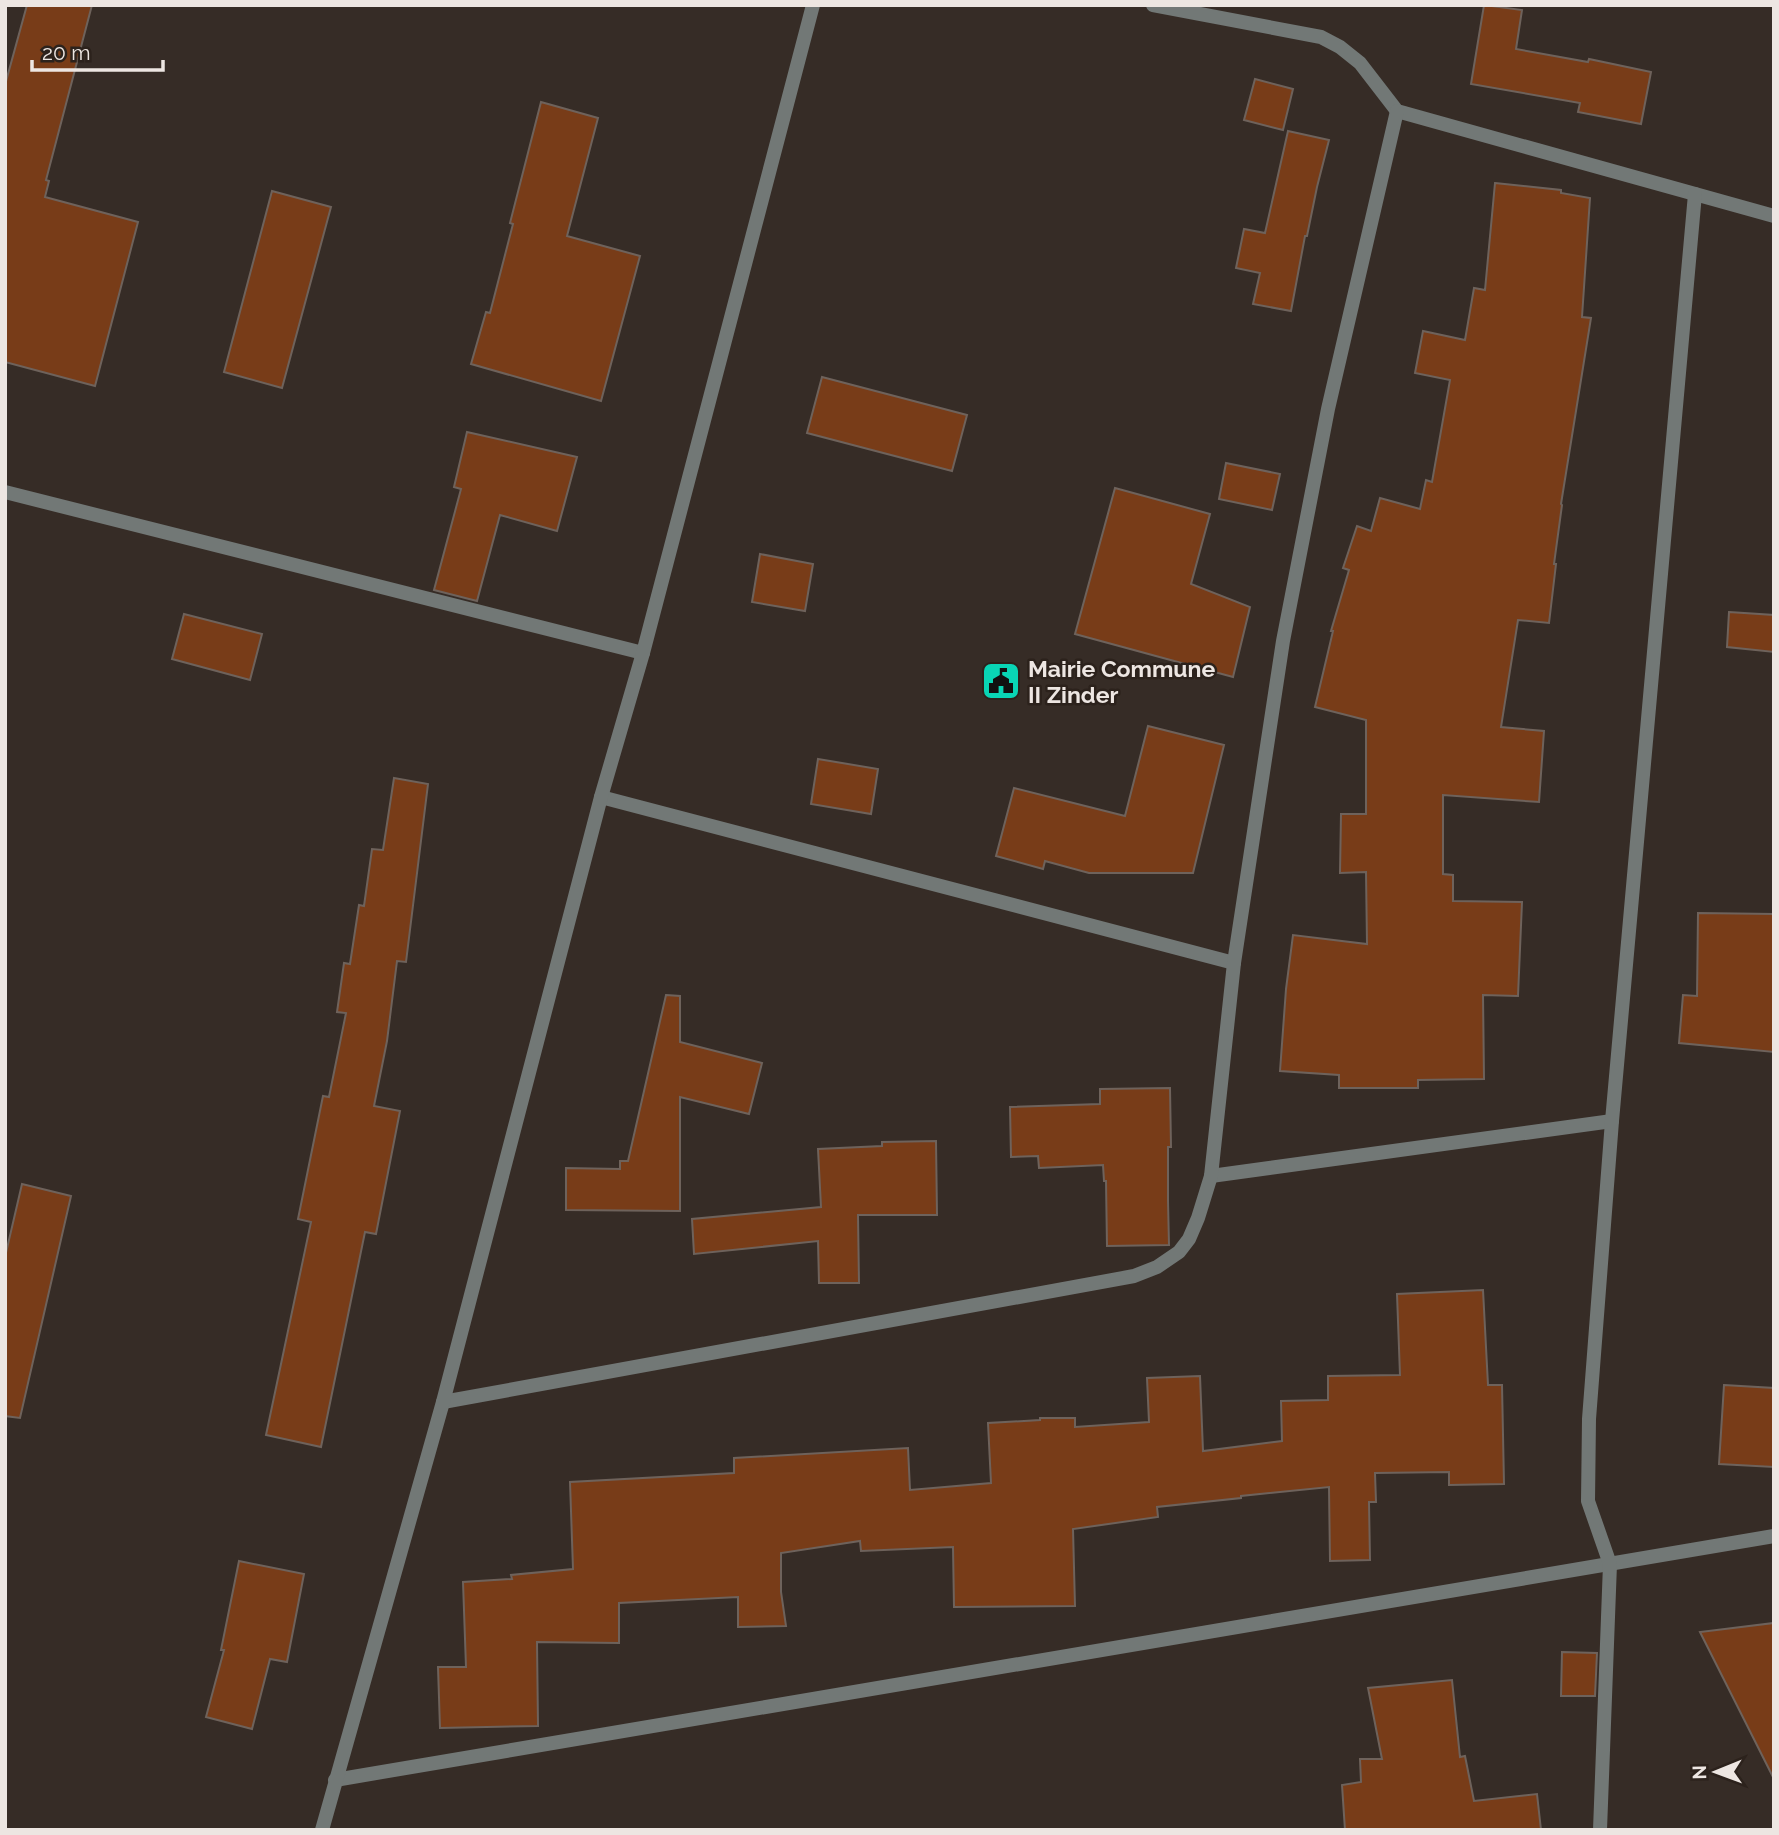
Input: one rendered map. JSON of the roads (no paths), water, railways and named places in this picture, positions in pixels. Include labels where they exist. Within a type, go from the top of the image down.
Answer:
[{"type":"street","points":[[322,1830],[443,1402],[601,797],[643,653],[813,5]]},
{"type":"street","points":[[1153,5],[1321,37],[1340,47],[1360,63],[1397,111],[1774,216]]},
{"type":"street","points":[[443,1402],[1134,1276],[1157,1267],[1179,1252],[1189,1239],[1211,1176],[1234,963],[1283,641],[1328,409],[1397,111]]},
{"type":"street","points":[[1600,1830],[1610,1564],[1588,1501],[1588,1458],[1612,1121],[1695,194]]},
{"type":"street","points":[[5,492],[643,653]]},
{"type":"street","points":[[601,797],[1234,963]]},
{"type":"street","points":[[1211,1176],[1612,1121]]},
{"type":"street","points":[[335,1780],[1774,1536]]},
{"type":"place","name":"Mairie Commune II Zinder","points":[[1001,681]]}]
